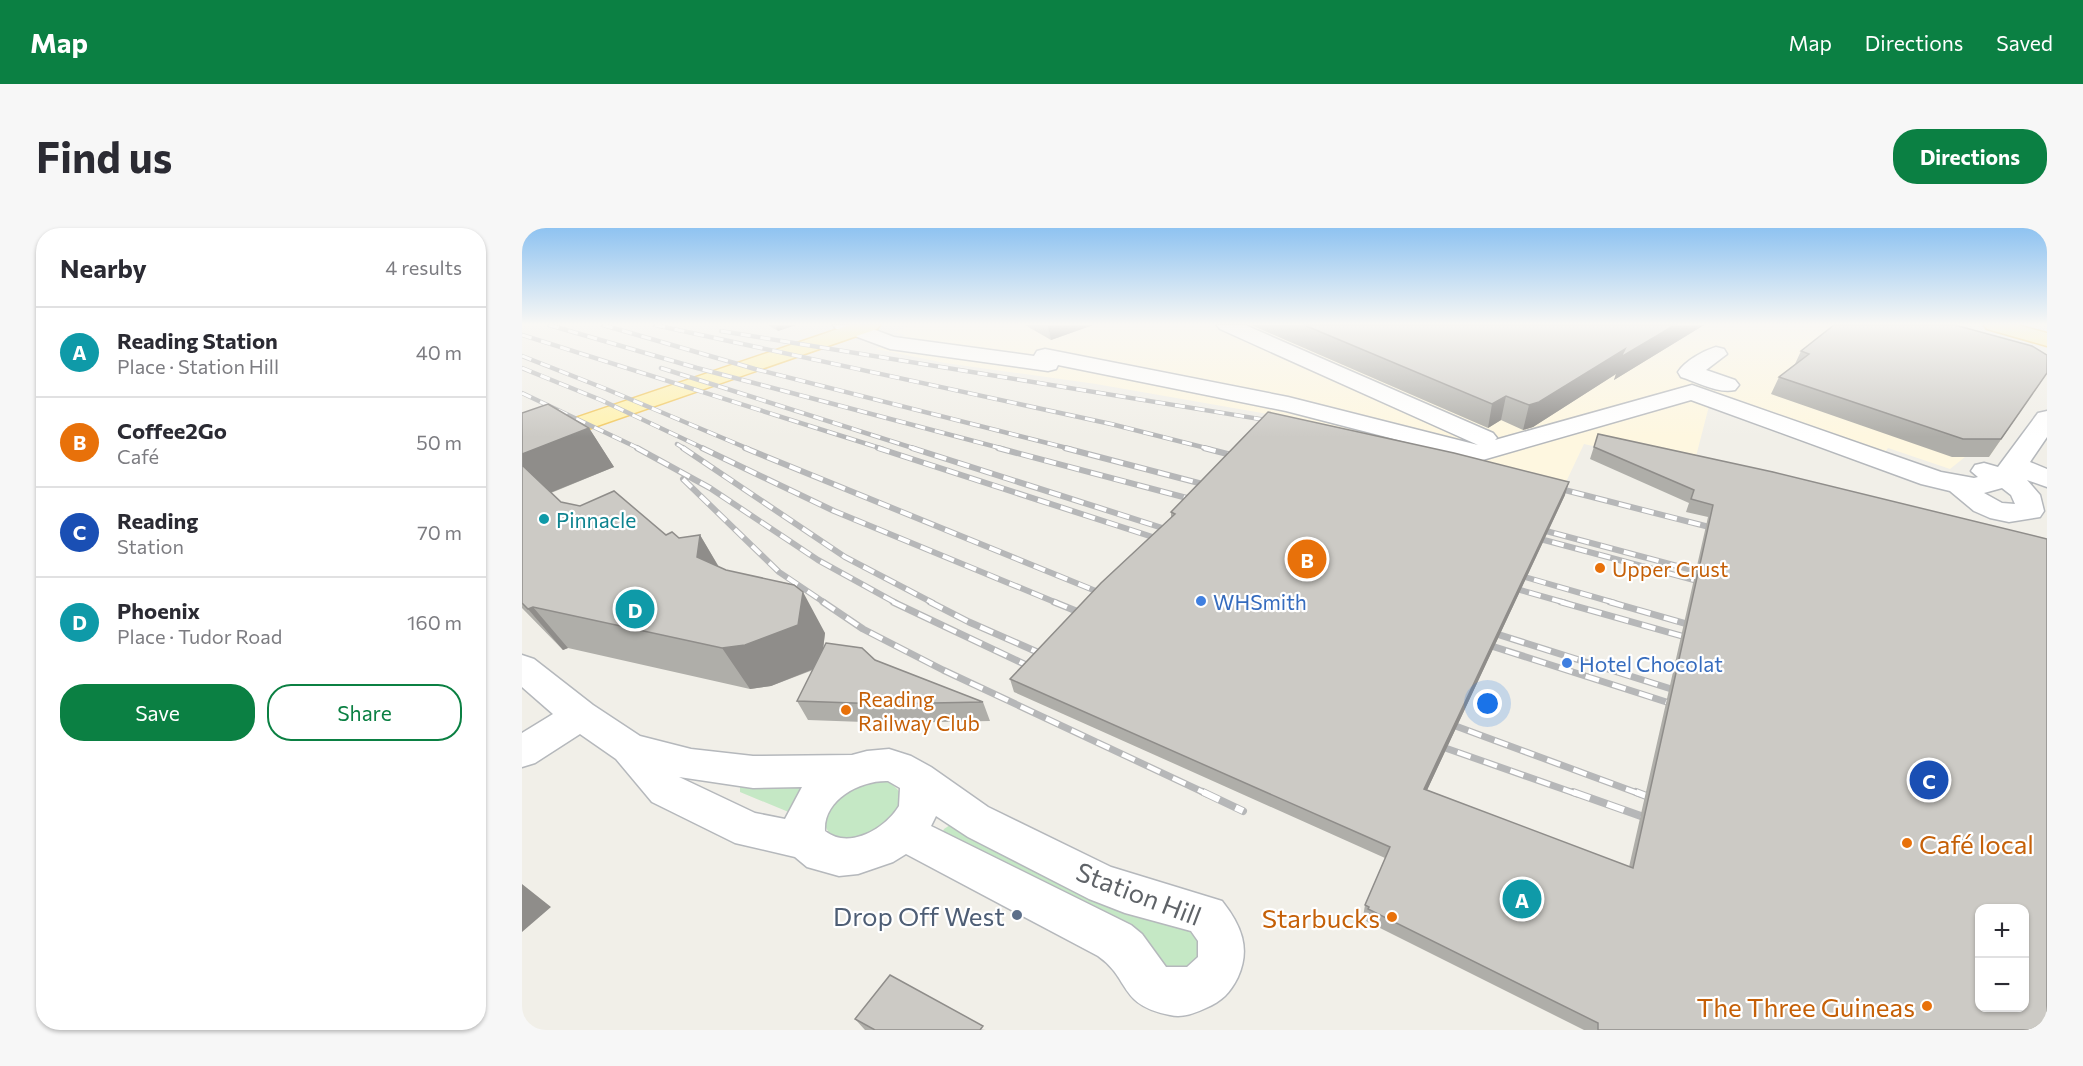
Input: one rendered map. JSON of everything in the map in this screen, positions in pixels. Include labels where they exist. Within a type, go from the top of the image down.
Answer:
[{"type":"main road","points":[[525,435],[747,362]]},
{"type":"street","points":[[1059,362],[1288,404],[1479,453],[1692,392],[1931,478],[1961,486],[1981,487],[1994,484],[2010,471],[2047,418]]},
{"type":"street","points":[[1312,362],[1501,446]]},
{"type":"street","points":[[1703,362],[1689,372],[1953,462],[2047,479]]},
{"type":"street","points":[[1961,486],[1984,507],[2008,513],[2030,511],[2030,503],[2026,494],[2010,471]]},
{"type":"street","name":"Station Hill","points":[[522,668],[580,715],[630,748],[666,790],[750,830],[808,841]]},
{"type":"street","points":[[522,753],[580,715]]},
{"type":"street","name":"Station Hill","points":[[630,748],[691,765],[753,772],[853,771]]},
{"type":"street","name":"Station Hill","points":[[902,832],[959,858],[1121,945],[1153,986],[1169,992],[1186,992],[1203,985],[1216,973],[1222,957],[1223,941],[1217,927],[1206,916],[1114,889],[966,815],[916,780],[906,770],[890,765],[872,765],[853,771],[834,781],[818,794],[808,810],[805,826],[808,841],[818,851],[834,857],[854,857],[876,850],[902,832],[919,808],[921,793],[916,780]]},
{"type":"shaded area","points":[[942,362],[2001,362],[2044,378],[1989,457],[1965,457],[1950,469],[1888,448],[1875,466],[1709,406],[1693,468],[1584,444],[1566,482],[1297,419],[1096,384]]},
{"type":"green space","points":[[883,780],[896,788],[902,798],[900,808],[893,819],[870,835],[856,840],[843,841],[828,831],[825,824],[827,810],[843,791],[855,784]]},
{"type":"green space","points":[[746,785],[764,788],[810,786],[791,813],[740,792],[740,787]]},
{"type":"green space","points":[[950,825],[1189,930],[1198,936],[1201,956],[1194,966],[1172,970],[941,835]]},
{"type":"building","points":[[1393,362],[1603,362],[1539,402],[1529,405],[1506,396],[1492,404]]},
{"type":"building","points":[[1798,362],[2047,362],[2047,373],[2001,439],[1963,439],[1779,377]]},
{"type":"building","points":[[548,404],[589,428],[522,454],[522,413]]},
{"type":"building","points":[[1268,412],[1454,453],[1569,482],[1424,789],[1633,868],[1713,505],[1691,499],[1694,490],[1594,447],[1598,434],[1773,472],[2047,539],[2047,1030],[1598,1030],[1598,1023],[1368,909],[1369,907],[1365,905],[1390,847],[1010,679],[1101,583],[1175,514],[1171,512]]},
{"type":"building","points":[[522,465],[561,502],[580,506],[614,491],[666,535],[672,532],[679,538],[700,535],[697,557],[726,570],[794,585],[803,592],[798,625],[745,645],[722,648],[533,607],[528,609],[522,603]]},
{"type":"building","points":[[826,643],[862,648],[875,660],[983,702],[882,704],[797,701]]},
{"type":"building","points":[[890,975],[983,1026],[980,1030],[875,1030],[855,1019]]},
{"type":"railway","points":[[538,362],[749,449]]},
{"type":"railway","points":[[609,362],[883,449]]},
{"type":"railway","points":[[678,362],[1004,449]]},
{"type":"railway","points":[[732,362],[1071,449]]},
{"type":"railway","points":[[827,362],[1111,424],[1210,449]]},
{"type":"railway","points":[[913,362],[1278,422]]},
{"type":"railway","points":[[522,368],[601,400],[705,449]]},
{"type":"railway","points":[[661,368],[916,449]]},
{"type":"railway","points":[[522,393],[640,449]]},
{"type":"railway","points":[[677,444],[685,449]]},
{"type":"railway","points":[[637,448],[710,488],[818,560],[896,603]]},
{"type":"railway","points":[[683,448],[845,557],[933,603]]},
{"type":"railway","points":[[702,448],[834,511],[1057,603]]},
{"type":"railway","points":[[745,448],[1108,596]]},
{"type":"railway","points":[[878,448],[1168,542]]},
{"type":"railway","points":[[912,448],[1178,533]]},
{"type":"railway","points":[[998,448],[1202,502]]},
{"type":"railway","points":[[1065,448],[1214,487]]},
{"type":"railway","points":[[1204,448],[1243,458]]},
{"type":"railway","points":[[683,479],[779,572],[825,603]]},
{"type":"railway","points":[[1549,486],[1721,530]]},
{"type":"railway","points":[[1531,527],[1711,575]]},
{"type":"railway","points":[[1529,536],[1709,584]]},
{"type":"railway","points":[[1511,573],[1615,603]]},
{"type":"railway","points":[[1506,586],[1566,603]]},
{"type":"railway","points":[[823,602],[863,629],[943,670],[1207,794]]},
{"type":"railway","points":[[893,602],[1039,671]]},
{"type":"railway","points":[[930,602],[1051,658]]},
{"type":"railway","points":[[1054,602],[1091,617]]},
{"type":"railway","points":[[1561,602],[1696,640]]},
{"type":"railway","points":[[1610,602],[1701,628]]},
{"type":"railway","points":[[1484,630],[1684,693]]},
{"type":"railway","points":[[1479,642],[1682,707]]},
{"type":"railway","points":[[1442,721],[1640,794]]},
{"type":"railway","points":[[1431,743],[1577,794]]},
{"type":"railway","points":[[1203,792],[1243,811]]},
{"type":"railway","points":[[1573,792],[1655,821]]},
{"type":"railway","points":[[1636,792],[1659,801]]},
{"type":"place","name":"Pinnacle","points":[[544,519]]},
{"type":"place","name":"Coffee2Go","points":[[1307,559]]},
{"type":"place","name":"Upper Crust","points":[[1600,568]]},
{"type":"place","name":"WHSmith","points":[[1201,601]]},
{"type":"place","name":"Phoenix","points":[[635,609]]},
{"type":"place","name":"Hotel Chocolat","points":[[1567,663]]},
{"type":"place","name":"Reading Railway Club","points":[[846,710]]},
{"type":"place","name":"Reading","points":[[1929,780]]},
{"type":"place","name":"Café local","points":[[1907,843]]},
{"type":"place","name":"Reading Station","points":[[1522,899]]},
{"type":"place","name":"Drop Off West","points":[[1017,915]]},
{"type":"place","name":"Starbucks","points":[[1392,917]]},
{"type":"place","name":"The Three Guineas","points":[[1927,1006]]}]
